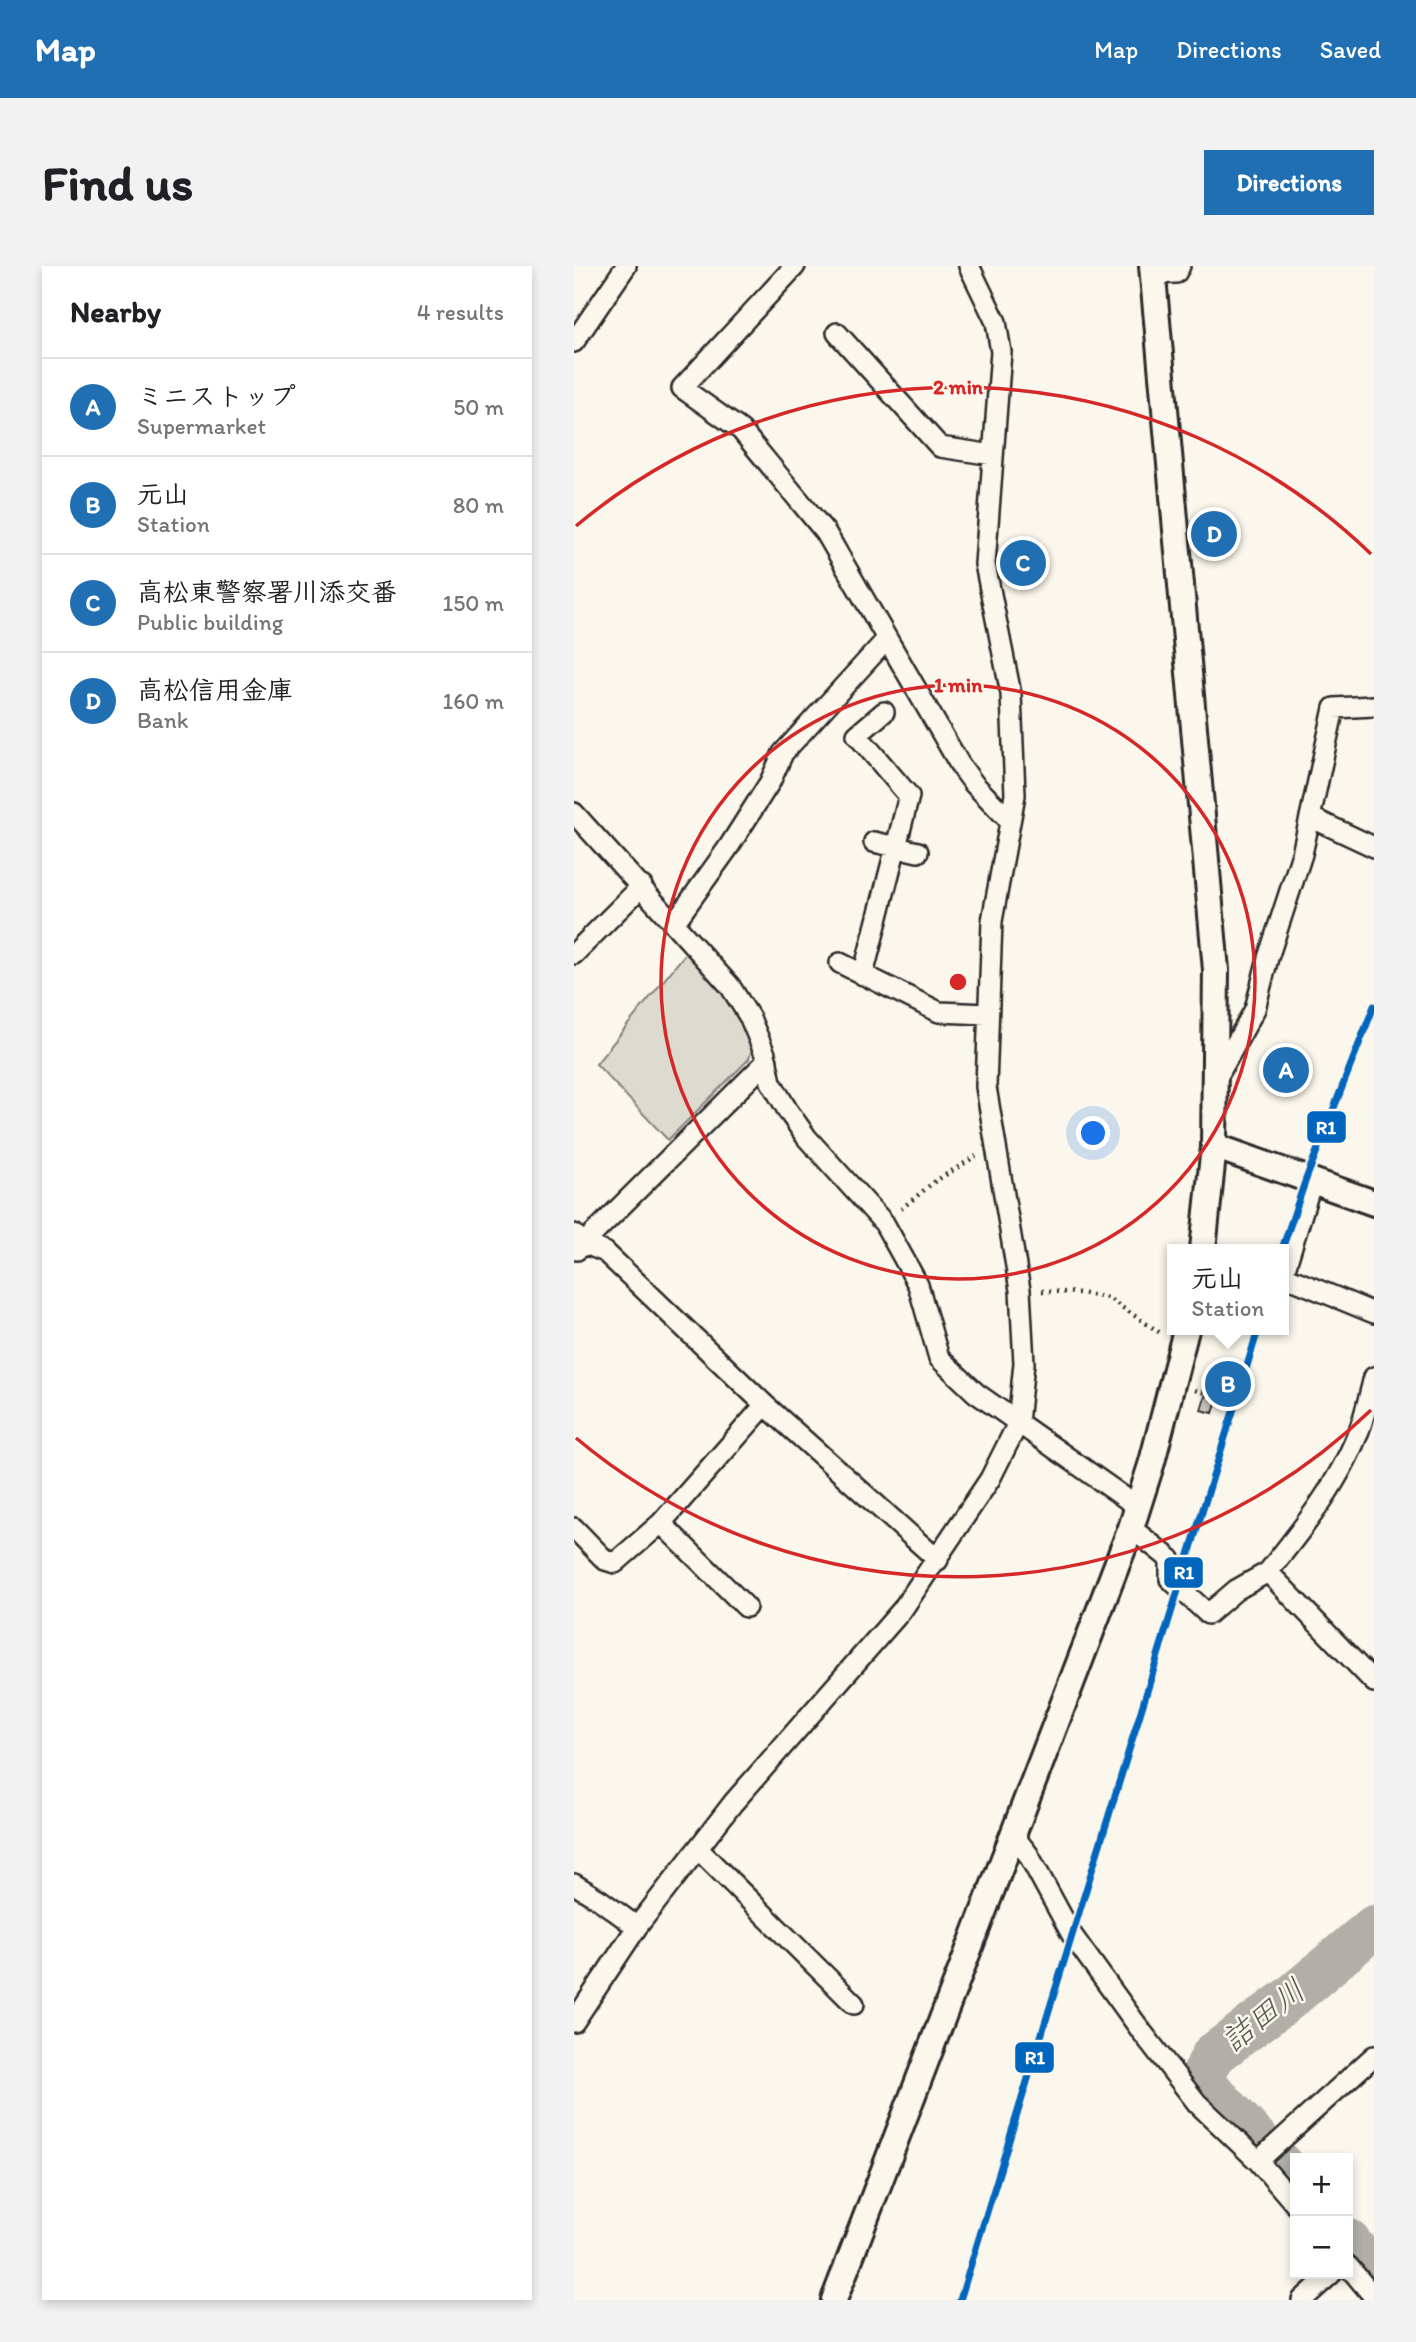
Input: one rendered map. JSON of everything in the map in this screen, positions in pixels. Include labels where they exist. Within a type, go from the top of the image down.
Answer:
[{"type":"street","points":[[574,342],[626,266]]},
{"type":"street","points":[[795,266],[682,388],[741,430],[826,533],[960,765],[974,784],[1010,821]]},
{"type":"street","points":[[574,2022],[637,1927],[733,1803],[902,1610],[990,1479],[1018,1423],[1024,1363],[1020,1290],[986,1087],[992,921],[1015,795],[1011,694],[985,564],[1002,352],[996,322],[969,266]]},
{"type":"street","points":[[1180,266],[1176,273],[1152,270],[1216,970],[1213,1146],[1203,1244]]},
{"type":"street","points":[[837,333],[940,447],[993,455]]},
{"type":"street","points":[[675,922],[770,782],[783,752],[887,639]]},
{"type":"street","points":[[1215,1081],[1255,1009],[1268,958],[1302,854],[1334,708],[1374,706]]},
{"type":"street","points":[[863,975],[909,796],[857,736],[884,712]]},
{"type":"street","points":[[574,813],[730,986],[750,1018],[767,1061],[771,1082],[807,1138],[884,1223],[918,1284],[939,1358],[976,1393],[1018,1423],[1135,1517],[1170,1559],[1170,1579],[1208,1614],[1236,1590],[1268,1572],[1304,1527],[1340,1471],[1361,1426],[1374,1377]]},
{"type":"street","points":[[1310,817],[1374,847]]},
{"type":"street","points":[[874,842],[918,852]]},
{"type":"street","points":[[574,954],[642,886]]},
{"type":"street","points":[[840,963],[939,1012],[988,1014]]},
{"type":"street","points":[[577,1244],[767,1061]]},
{"type":"street","points":[[1213,1146],[1374,1203]]},
{"type":"street","points":[[1289,1257],[1312,1181]]},
{"type":"street","points":[[577,1244],[605,1252],[765,1405],[938,1560]]},
{"type":"street","points":[[1289,1276],[1374,1313]]},
{"type":"street","points":[[834,2300],[1135,1517],[1184,1338]]},
{"type":"street","points":[[574,1528],[605,1560],[615,1563],[661,1522],[765,1405]]},
{"type":"street","points":[[661,1522],[746,1608]]},
{"type":"street","points":[[1268,1572],[1374,1682]]},
{"type":"street","points":[[1013,1835],[1028,1854],[1072,1935],[1142,2032],[1197,2103],[1258,2161],[1290,2198]]},
{"type":"street","points":[[698,1849],[854,2004]]},
{"type":"street","points":[[574,1884],[637,1927]]},
{"type":"street","points":[[1258,2161],[1374,2056]]},
{"type":"street","points":[[1353,2272],[1374,2297]]},
{"type":"street","points":[[1301,2300],[1325,2279]]},
{"type":"path","points":[[884,1223],[934,1182],[972,1157],[995,1148]]},
{"type":"path","points":[[1020,1290],[1080,1293],[1108,1298],[1167,1329]]},
{"type":"path","points":[[1206,1393],[1218,1397]]},
{"type":"shaded area","points":[[685,954],[694,956],[720,985],[751,1035],[752,1048],[749,1059],[668,1140],[596,1064]]},
{"type":"building","points":[[1211,1377],[1223,1381],[1213,1413],[1201,1410]]},
{"type":"waterway","name":"詰田川","points":[[1290,2175],[1213,2093],[1206,2083],[1205,2071],[1213,2055],[1290,1998],[1374,1927]]},
{"type":"waterway","name":"詰田川","points":[[1353,2247],[1374,2273]]},
{"type":"transit line","name":"R1","points":[[1284,1244],[1306,1179],[1374,1006]]},
{"type":"transit line","name":"R1","points":[[960,2300],[1256,1335]]},
{"type":"place","name":"高松信用金庫","points":[[1214,534]]},
{"type":"place","name":"高松東警察署川添交番","points":[[1023,563]]},
{"type":"place","name":"ミニストップ","points":[[1286,1070]]},
{"type":"place","name":"元山","points":[[1228,1384]]}]
